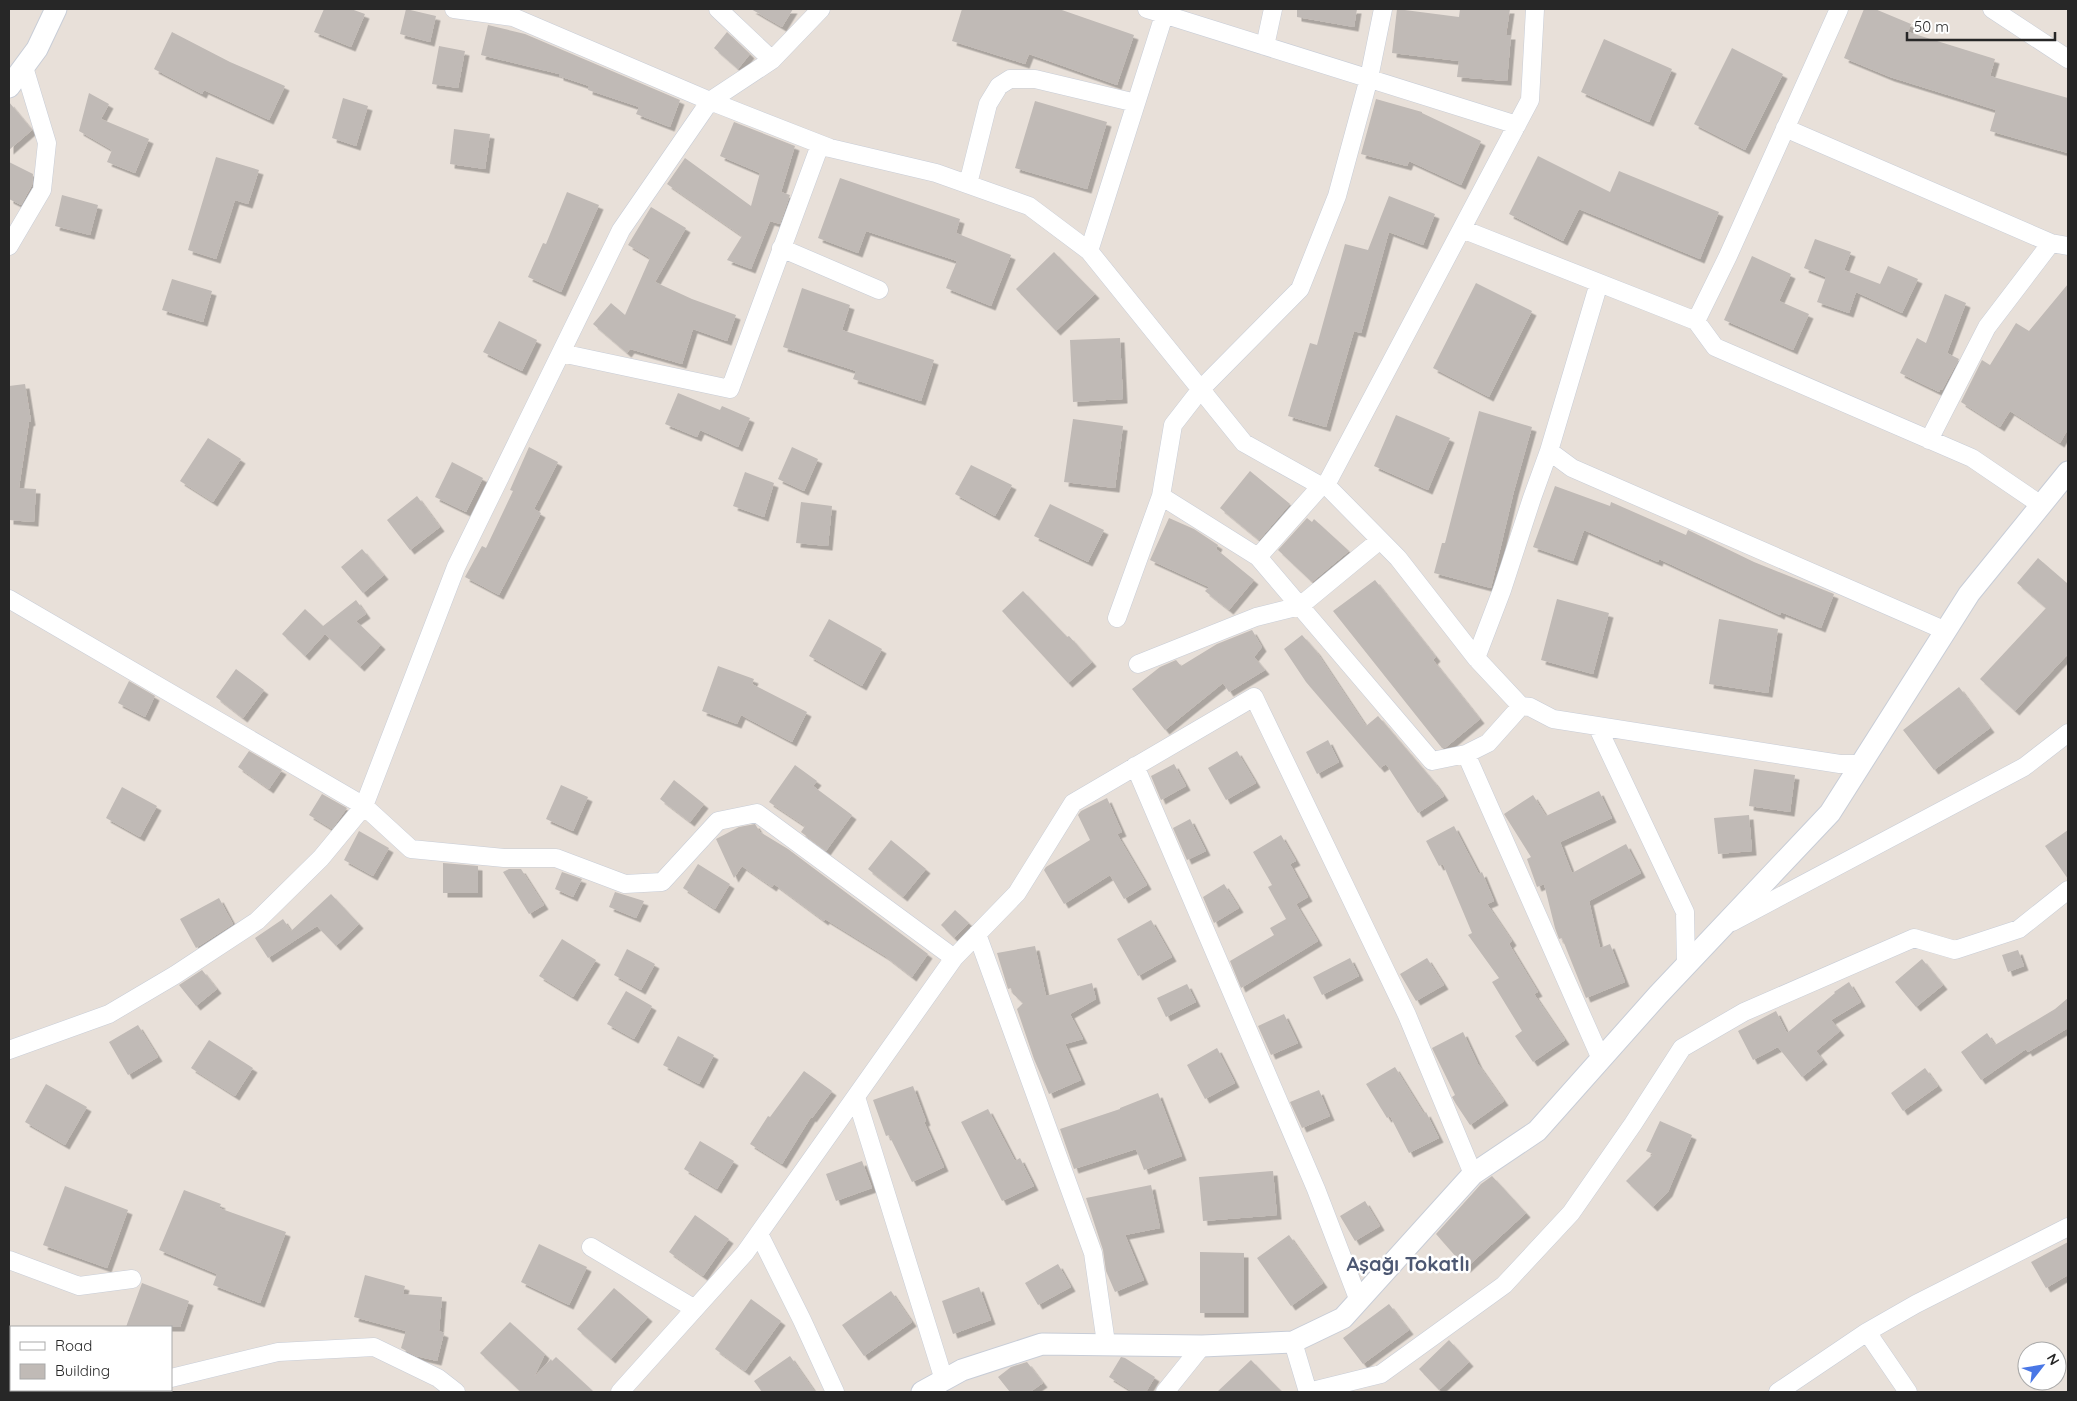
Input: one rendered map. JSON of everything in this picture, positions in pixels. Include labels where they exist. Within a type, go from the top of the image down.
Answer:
[{"type":"street","points":[[9,87],[37,49],[56,9]]},
{"type":"street","points":[[454,9],[514,13],[710,101],[820,145],[936,173],[1029,206],[1089,251],[1244,442],[1324,485],[1398,558],[1476,658],[1521,706],[1530,707],[1553,720],[1840,764],[1861,764]]},
{"type":"street","points":[[718,9],[772,60]]},
{"type":"street","points":[[9,1050],[109,1014],[257,921],[321,858],[364,806],[456,567],[621,230],[710,101],[772,60],[821,9]]},
{"type":"street","points":[[1265,46],[1273,9]]},
{"type":"street","points":[[1117,618],[1161,496],[1173,425],[1201,389],[1300,290],[1337,196],[1369,78],[1383,9]]},
{"type":"street","points":[[1258,557],[1324,485],[1530,100],[1535,9]]},
{"type":"street","points":[[1696,321],[1728,256],[1839,9]]},
{"type":"street","points":[[1992,9],[2068,59]]},
{"type":"street","points":[[1089,251],[1136,103],[1159,11],[1517,125]]},
{"type":"street","points":[[9,246],[42,190],[47,143],[24,67]]},
{"type":"street","points":[[968,184],[988,104],[999,86],[1010,79],[1035,79],[1136,103]]},
{"type":"street","points":[[1785,128],[2050,243],[2068,246]]},
{"type":"street","points":[[561,353],[730,389],[820,145]]},
{"type":"street","points":[[1462,228],[1696,321],[1715,347],[1972,458],[2041,505]]},
{"type":"street","points":[[1929,440],[1987,327],[2050,243]]},
{"type":"street","points":[[781,248],[879,290]]},
{"type":"street","points":[[1476,658],[1502,590],[1549,452],[1599,283]]},
{"type":"street","points":[[1549,452],[1572,468],[1946,630]]},
{"type":"street","points":[[922,1392],[962,1370],[1042,1344],[1106,1343],[1202,1346],[1292,1342],[1343,1318],[1473,1174],[1537,1131],[1686,966],[1830,813],[1969,594],[2068,472]]},
{"type":"street","points":[[1161,496],[1258,557],[1432,761],[1466,754],[1488,743],[1521,706]]},
{"type":"street","points":[[1138,664],[1256,617],[1300,606],[1380,540]]},
{"type":"street","points":[[9,599],[364,806],[411,849],[504,858],[556,858],[624,884],[662,882],[718,821],[757,812],[954,958]]},
{"type":"street","points":[[620,1392],[745,1253],[954,958],[1017,893],[1073,802],[1254,697],[1407,1015],[1473,1174]]},
{"type":"street","points":[[1597,726],[1685,912],[1686,966]]},
{"type":"street","points":[[1722,927],[2024,767],[2068,733]]},
{"type":"street","points":[[1466,754],[1601,1059]]},
{"type":"street","points":[[1135,766],[1316,1189],[1359,1301]]},
{"type":"street","points":[[1292,1342],[1308,1392],[1381,1374],[1504,1285],[1571,1213],[1633,1124],[1682,1048],[1744,1012],[1914,938],[1954,950],[2018,929],[2068,890]]},
{"type":"street","points":[[977,934],[1093,1253],[1106,1343]]},
{"type":"street","points":[[856,1097],[944,1380]]},
{"type":"street","points":[[1778,1392],[1867,1332],[1916,1304],[2068,1227]]},
{"type":"street","points":[[758,1234],[802,1320],[835,1392]]},
{"type":"street","points":[[591,1247],[695,1309]]},
{"type":"street","points":[[9,1260],[79,1286],[132,1280]]},
{"type":"street","points":[[1867,1332],[1908,1392]]},
{"type":"street","points":[[1165,1392],[1202,1346]]},
{"type":"street","points":[[172,1378],[278,1352],[374,1347],[438,1378],[456,1392]]},
{"type":"street","points":[[91,1392],[106,1391]]},
{"type":"building","points":[[324,9],[351,9],[365,14],[351,47],[314,32]]},
{"type":"building","points":[[406,9],[436,16],[430,42],[400,34]]},
{"type":"building","points":[[751,9],[793,9],[782,27]]},
{"type":"building","points":[[962,9],[1059,9],[1134,35],[1117,85],[1029,54],[1025,64],[952,41]]},
{"type":"building","points":[[1297,9],[1357,9],[1354,27],[1297,17]]},
{"type":"building","points":[[1397,9],[1459,17],[1460,9],[1510,9],[1506,35],[1511,35],[1507,81],[1457,77],[1459,61],[1392,53]]},
{"type":"building","points":[[1864,9],[1875,9],[1911,24],[1908,32],[1995,59],[1990,76],[2068,98],[2068,153],[1990,131],[1996,110],[1890,77],[1844,58]]},
{"type":"building","points":[[488,25],[525,34],[680,100],[670,127],[636,114],[639,107],[588,90],[589,86],[559,76],[559,74],[481,55]]},
{"type":"building","points":[[172,32],[230,62],[285,86],[269,120],[204,90],[202,94],[154,69]]},
{"type":"building","points":[[727,32],[750,54],[738,69],[714,48]]},
{"type":"building","points":[[1604,39],[1672,69],[1649,122],[1581,92]]},
{"type":"building","points":[[439,46],[465,51],[458,88],[432,84]]},
{"type":"building","points":[[1732,48],[1783,74],[1745,150],[1694,124]]},
{"type":"building","points":[[89,93],[109,104],[101,119],[149,139],[135,173],[107,162],[112,150],[79,131]]},
{"type":"building","points":[[343,98],[368,106],[356,146],[332,138]]},
{"type":"building","points":[[1376,99],[1422,112],[1481,141],[1461,185],[1409,161],[1407,166],[1361,154]]},
{"type":"building","points":[[1035,101],[1107,122],[1087,189],[1015,168]]},
{"type":"building","points":[[9,102],[32,130],[9,150]]},
{"type":"building","points":[[734,122],[795,146],[781,192],[790,195],[780,224],[770,221],[751,269],[727,260],[742,236],[667,184],[685,158],[751,206],[760,173],[720,156]]},
{"type":"building","points":[[454,129],[490,134],[485,169],[450,164]]},
{"type":"building","points":[[1538,156],[1610,192],[1619,171],[1719,212],[1700,259],[1579,209],[1563,241],[1509,214]]},
{"type":"building","points":[[216,157],[259,170],[248,204],[235,200],[216,259],[188,250]]},
{"type":"building","points":[[9,162],[33,174],[32,185],[21,205],[9,199]]},
{"type":"building","points":[[840,178],[960,219],[956,233],[1011,255],[991,306],[946,288],[957,261],[866,231],[858,253],[818,238]]},
{"type":"building","points":[[567,192],[599,205],[561,292],[528,277],[543,243],[546,244]]},
{"type":"building","points":[[62,195],[98,205],[90,235],[55,226]]},
{"type":"building","points":[[1389,196],[1435,214],[1423,245],[1389,232],[1361,333],[1354,331],[1326,427],[1288,416],[1310,343],[1317,345],[1345,244],[1368,250]]},
{"type":"building","points":[[651,207],[686,228],[655,282],[692,299],[736,315],[727,341],[693,329],[682,364],[630,349],[627,353],[593,324],[611,303],[625,315],[650,258],[628,245]]},
{"type":"building","points":[[1815,239],[1851,252],[1844,270],[1880,284],[1888,266],[1918,279],[1902,313],[1856,292],[1849,313],[1817,302],[1826,277],[1804,268]]},
{"type":"building","points":[[1054,252],[1095,294],[1056,331],[1016,289]]},
{"type":"building","points":[[1752,256],[1791,274],[1779,301],[1809,314],[1793,350],[1724,320]]},
{"type":"building","points":[[172,279],[212,291],[203,322],[162,310]]},
{"type":"building","points":[[1476,283],[1532,311],[1489,397],[1433,368]]},
{"type":"building","points":[[2068,284],[2068,429],[2060,443],[2010,411],[2000,427],[1961,402],[1982,360],[1990,365],[2016,323],[2029,331]]},
{"type":"building","points":[[802,288],[850,305],[842,330],[934,360],[921,401],[853,379],[856,371],[783,347]]},
{"type":"building","points":[[1945,294],[1966,303],[1947,353],[1959,359],[1942,390],[1940,389],[1939,392],[1900,373],[1917,338],[1926,343]]},
{"type":"building","points":[[499,321],[537,340],[522,371],[483,352]]},
{"type":"building","points":[[1120,338],[1123,399],[1073,402],[1070,340]]},
{"type":"building","points":[[25,384],[31,421],[29,422],[19,488],[36,489],[34,522],[9,520],[9,386]]},
{"type":"building","points":[[678,393],[720,410],[722,406],[750,418],[738,447],[700,430],[697,437],[665,424]]},
{"type":"building","points":[[1479,411],[1532,427],[1514,491],[1491,588],[1434,573],[1442,543],[1445,543]]},
{"type":"building","points":[[1396,415],[1450,438],[1428,490],[1374,466]]},
{"type":"building","points":[[1073,419],[1123,426],[1115,488],[1064,482]]},
{"type":"building","points":[[208,438],[241,459],[213,502],[180,481]]},
{"type":"building","points":[[529,447],[558,462],[534,509],[541,513],[499,595],[465,577],[482,546],[486,548],[513,491],[510,490]]},
{"type":"building","points":[[792,447],[818,459],[804,491],[778,479]]},
{"type":"building","points":[[452,462],[483,478],[466,512],[435,497]]},
{"type":"building","points":[[971,465],[1012,485],[995,516],[955,494]]},
{"type":"building","points":[[1250,471],[1290,504],[1259,540],[1220,508]]},
{"type":"building","points":[[745,472],[774,483],[764,517],[733,506]]},
{"type":"building","points":[[1555,486],[1610,506],[1611,502],[1686,535],[1688,530],[1754,562],[1834,594],[1821,628],[1781,612],[1780,615],[1659,559],[1658,562],[1584,530],[1573,561],[1533,547]]},
{"type":"building","points":[[417,496],[440,527],[410,550],[387,520]]},
{"type":"building","points":[[801,502],[832,506],[828,546],[796,543]]},
{"type":"building","points":[[1050,504],[1104,530],[1088,562],[1034,536]]},
{"type":"building","points":[[1169,518],[1194,529],[1218,545],[1216,549],[1254,580],[1229,610],[1205,591],[1209,587],[1150,560]]},
{"type":"building","points":[[1307,518],[1312,522],[1314,519],[1349,551],[1312,582],[1278,550]]},
{"type":"building","points":[[362,549],[384,575],[363,593],[341,567]]},
{"type":"building","points":[[2038,558],[2068,584],[2068,654],[2015,711],[1980,679],[2046,608],[2017,583]]},
{"type":"building","points":[[1375,580],[1436,657],[1433,660],[1480,719],[1445,748],[1442,748],[1333,611]]},
{"type":"building","points":[[1023,591],[1067,637],[1069,636],[1092,662],[1068,683],[1002,611]]},
{"type":"building","points":[[1557,599],[1609,613],[1593,674],[1541,660]]},
{"type":"building","points":[[356,600],[366,614],[356,621],[381,645],[360,667],[325,634],[305,656],[282,634],[305,609],[323,626]]},
{"type":"building","points":[[829,619],[882,649],[862,686],[809,656]]},
{"type":"building","points":[[1719,619],[1778,629],[1768,693],[1709,684]]},
{"type":"building","points":[[1252,630],[1262,647],[1254,657],[1265,670],[1229,692],[1223,683],[1165,730],[1132,689],[1160,667],[1176,660],[1181,666],[1217,644]]},
{"type":"building","points":[[1302,635],[1316,651],[1366,726],[1378,716],[1444,796],[1418,813],[1386,764],[1380,768],[1306,682],[1284,649]]},
{"type":"building","points":[[718,666],[754,679],[752,684],[807,712],[792,742],[741,715],[737,724],[702,711]]},
{"type":"building","points":[[236,669],[264,690],[243,718],[216,697]]},
{"type":"building","points":[[129,681],[155,696],[145,717],[118,703]]},
{"type":"building","points":[[1959,687],[1990,728],[1934,770],[1903,730]]},
{"type":"building","points":[[1328,740],[1339,762],[1317,774],[1306,752]]},
{"type":"building","points":[[249,751],[282,770],[269,789],[238,767]]},
{"type":"building","points":[[1237,751],[1256,783],[1226,800],[1208,768]]},
{"type":"building","points":[[1174,764],[1186,786],[1161,800],[1151,776]]},
{"type":"building","points":[[795,765],[817,781],[813,786],[852,815],[826,851],[801,832],[805,826],[769,802]]},
{"type":"building","points":[[1754,769],[1795,775],[1790,812],[1749,806]]},
{"type":"building","points":[[674,780],[704,804],[690,822],[660,799]]},
{"type":"building","points":[[561,785],[588,797],[573,831],[546,819]]},
{"type":"building","points":[[122,787],[157,806],[140,837],[106,818]]},
{"type":"building","points":[[1599,791],[1612,818],[1560,842],[1572,873],[1626,844],[1641,873],[1589,901],[1600,948],[1610,944],[1625,982],[1586,998],[1562,938],[1559,939],[1544,884],[1537,887],[1527,859],[1531,857],[1504,814],[1533,795],[1546,816]]},
{"type":"building","points":[[322,794],[347,808],[332,829],[309,815]]},
{"type":"building","points":[[1107,798],[1122,832],[1117,834],[1147,885],[1124,899],[1110,875],[1064,904],[1044,870],[1090,840],[1078,815],[1081,811]]},
{"type":"building","points":[[1749,815],[1752,851],[1718,854],[1714,818]]},
{"type":"building","points":[[1190,819],[1206,851],[1187,860],[1173,828]]},
{"type":"building","points":[[755,824],[760,832],[788,849],[928,954],[912,977],[885,956],[825,919],[824,921],[774,884],[772,887],[742,866],[734,878],[716,839],[739,827]]},
{"type":"building","points":[[1454,826],[1479,874],[1482,872],[1494,901],[1487,904],[1512,941],[1509,944],[1538,992],[1534,994],[1565,1040],[1533,1062],[1515,1036],[1522,1031],[1492,982],[1499,978],[1468,935],[1472,933],[1443,864],[1439,866],[1426,841]]},
{"type":"building","points":[[2068,830],[2068,879],[2045,846]]},
{"type":"building","points":[[359,831],[389,848],[373,876],[344,860]]},
{"type":"building","points":[[1281,835],[1296,861],[1290,864],[1308,897],[1296,904],[1318,941],[1241,988],[1230,961],[1274,935],[1270,928],[1286,919],[1268,887],[1272,885],[1253,852]]},
{"type":"building","points":[[891,840],[926,869],[903,897],[868,869]]},
{"type":"building","points":[[443,863],[478,866],[478,893],[443,893]]},
{"type":"building","points":[[698,864],[730,884],[715,909],[683,888]]},
{"type":"building","points":[[509,869],[521,869],[544,905],[529,914],[503,872]]},
{"type":"building","points":[[562,872],[582,879],[573,897],[555,889]]},
{"type":"building","points":[[1224,884],[1239,908],[1214,923],[1203,897]]},
{"type":"building","points":[[615,892],[644,901],[636,918],[609,907]]},
{"type":"building","points":[[331,894],[359,924],[336,946],[317,926],[268,958],[255,938],[283,919],[291,931]]},
{"type":"building","points":[[219,898],[233,924],[196,948],[180,919]]},
{"type":"building","points":[[955,910],[969,923],[954,938],[941,925]]},
{"type":"building","points":[[1151,920],[1172,957],[1138,976],[1117,939]]},
{"type":"building","points":[[562,939],[596,960],[573,997],[539,976]]},
{"type":"building","points":[[1035,946],[1046,996],[1092,983],[1096,999],[1070,1014],[1083,1039],[1065,1044],[1081,1080],[1049,1094],[1034,1059],[1017,1009],[1023,1003],[1013,994],[1011,988],[1008,989],[997,953]]},
{"type":"building","points":[[627,949],[655,964],[641,990],[614,975]]},
{"type":"building","points":[[2018,950],[2024,966],[2008,972],[2002,955]]},
{"type":"building","points":[[1350,958],[1359,976],[1322,995],[1313,977]]},
{"type":"building","points":[[1427,958],[1444,985],[1416,1001],[1400,974]]},
{"type":"building","points":[[1922,959],[1943,985],[1916,1007],[1895,982]]},
{"type":"building","points":[[202,970],[217,989],[196,1006],[179,985]]},
{"type":"building","points":[[1849,982],[1861,1002],[1831,1020],[1840,1031],[1816,1051],[1823,1060],[1802,1077],[1778,1047],[1753,1060],[1738,1031],[1776,1011],[1787,1033],[1834,992]]},
{"type":"building","points":[[1187,984],[1196,1002],[1166,1017],[1157,998]]},
{"type":"building","points":[[626,991],[652,1006],[634,1039],[607,1024]]},
{"type":"building","points":[[2068,998],[2068,1028],[2028,1052],[2026,1049],[1981,1080],[1961,1052],[1987,1033],[1995,1045],[2055,1009]]},
{"type":"building","points":[[1284,1014],[1298,1043],[1271,1055],[1258,1026]]},
{"type":"building","points":[[138,1025],[158,1057],[128,1075],[109,1042]]},
{"type":"building","points":[[1463,1032],[1478,1064],[1504,1101],[1470,1125],[1452,1097],[1455,1095],[1432,1048]]},
{"type":"building","points":[[678,1036],[714,1055],[699,1084],[663,1065]]},
{"type":"building","points":[[209,1040],[253,1068],[235,1096],[191,1068]]},
{"type":"building","points":[[1217,1048],[1235,1083],[1205,1099],[1187,1065]]},
{"type":"building","points":[[1395,1067],[1424,1114],[1426,1112],[1439,1138],[1409,1153],[1390,1116],[1387,1118],[1366,1084]]},
{"type":"building","points":[[1925,1068],[1938,1086],[1903,1111],[1891,1093]]},
{"type":"building","points":[[804,1071],[832,1091],[811,1117],[782,1164],[750,1144],[768,1116],[770,1117]]},
{"type":"building","points":[[46,1084],[87,1107],[65,1145],[25,1122]]},
{"type":"building","points":[[913,1086],[926,1121],[924,1122],[944,1167],[912,1182],[889,1135],[886,1136],[873,1100]]},
{"type":"building","points":[[1319,1090],[1330,1116],[1302,1128],[1290,1102]]},
{"type":"building","points":[[1158,1093],[1182,1156],[1144,1170],[1136,1149],[1074,1169],[1060,1129],[1120,1109]]},
{"type":"building","points":[[988,1109],[1015,1161],[1020,1158],[1034,1186],[1002,1201],[961,1122]]},
{"type":"building","points":[[1660,1121],[1692,1135],[1668,1192],[1653,1207],[1626,1181],[1653,1154],[1646,1151]]},
{"type":"building","points":[[700,1141],[734,1161],[717,1189],[684,1169]]},
{"type":"building","points":[[862,1161],[872,1188],[836,1201],[826,1174]]},
{"type":"building","points":[[1273,1171],[1277,1215],[1203,1221],[1199,1177]]},
{"type":"building","points":[[1492,1176],[1526,1213],[1466,1268],[1436,1234],[1481,1184]]},
{"type":"building","points":[[1151,1185],[1160,1228],[1125,1235],[1144,1280],[1115,1292],[1106,1271],[1103,1250],[1086,1198]]},
{"type":"building","points":[[65,1186],[128,1210],[107,1268],[43,1245]]},
{"type":"building","points":[[184,1190],[221,1204],[219,1208],[286,1232],[260,1303],[213,1285],[217,1274],[159,1250]]},
{"type":"building","points":[[1365,1201],[1380,1226],[1355,1241],[1340,1216]]},
{"type":"building","points":[[695,1215],[729,1239],[703,1276],[669,1252]]},
{"type":"building","points":[[1289,1235],[1323,1283],[1291,1306],[1257,1258]]},
{"type":"building","points":[[2068,1242],[2068,1275],[2046,1288],[2031,1262]]},
{"type":"building","points":[[539,1244],[587,1267],[569,1305],[521,1282]]},
{"type":"building","points":[[1200,1252],[1244,1253],[1244,1313],[1200,1313]]},
{"type":"building","points":[[1058,1264],[1071,1287],[1038,1305],[1025,1283]]},
{"type":"building","points":[[365,1275],[405,1286],[403,1294],[442,1297],[439,1331],[444,1333],[437,1361],[416,1356],[401,1348],[406,1331],[354,1317]]},
{"type":"building","points":[[142,1283],[189,1301],[180,1327],[126,1326]]},
{"type":"building","points":[[979,1287],[991,1320],[953,1334],[942,1301]]},
{"type":"building","points":[[614,1288],[648,1317],[611,1359],[577,1329]]},
{"type":"building","points":[[891,1291],[912,1322],[864,1356],[842,1325]]},
{"type":"building","points":[[751,1299],[781,1321],[745,1371],[715,1349]]},
{"type":"building","points":[[1389,1304],[1409,1330],[1363,1364],[1343,1338]]},
{"type":"building","points":[[510,1322],[545,1354],[534,1377],[551,1359],[552,1361],[556,1357],[594,1392],[521,1392],[480,1353]]},
{"type":"building","points":[[1449,1340],[1469,1362],[1439,1390],[1419,1369]]},
{"type":"building","points":[[790,1356],[815,1392],[762,1392],[754,1381]]},
{"type":"building","points":[[1121,1357],[1155,1377],[1146,1392],[1133,1392],[1109,1377]]},
{"type":"building","points":[[1251,1360],[1282,1392],[1217,1392]]},
{"type":"building","points":[[1027,1362],[1043,1383],[1030,1392],[1010,1392],[998,1377],[1011,1367]]},
{"type":"district","name":"Aşağı Tokatlı","points":[[1408,1264]]}]
